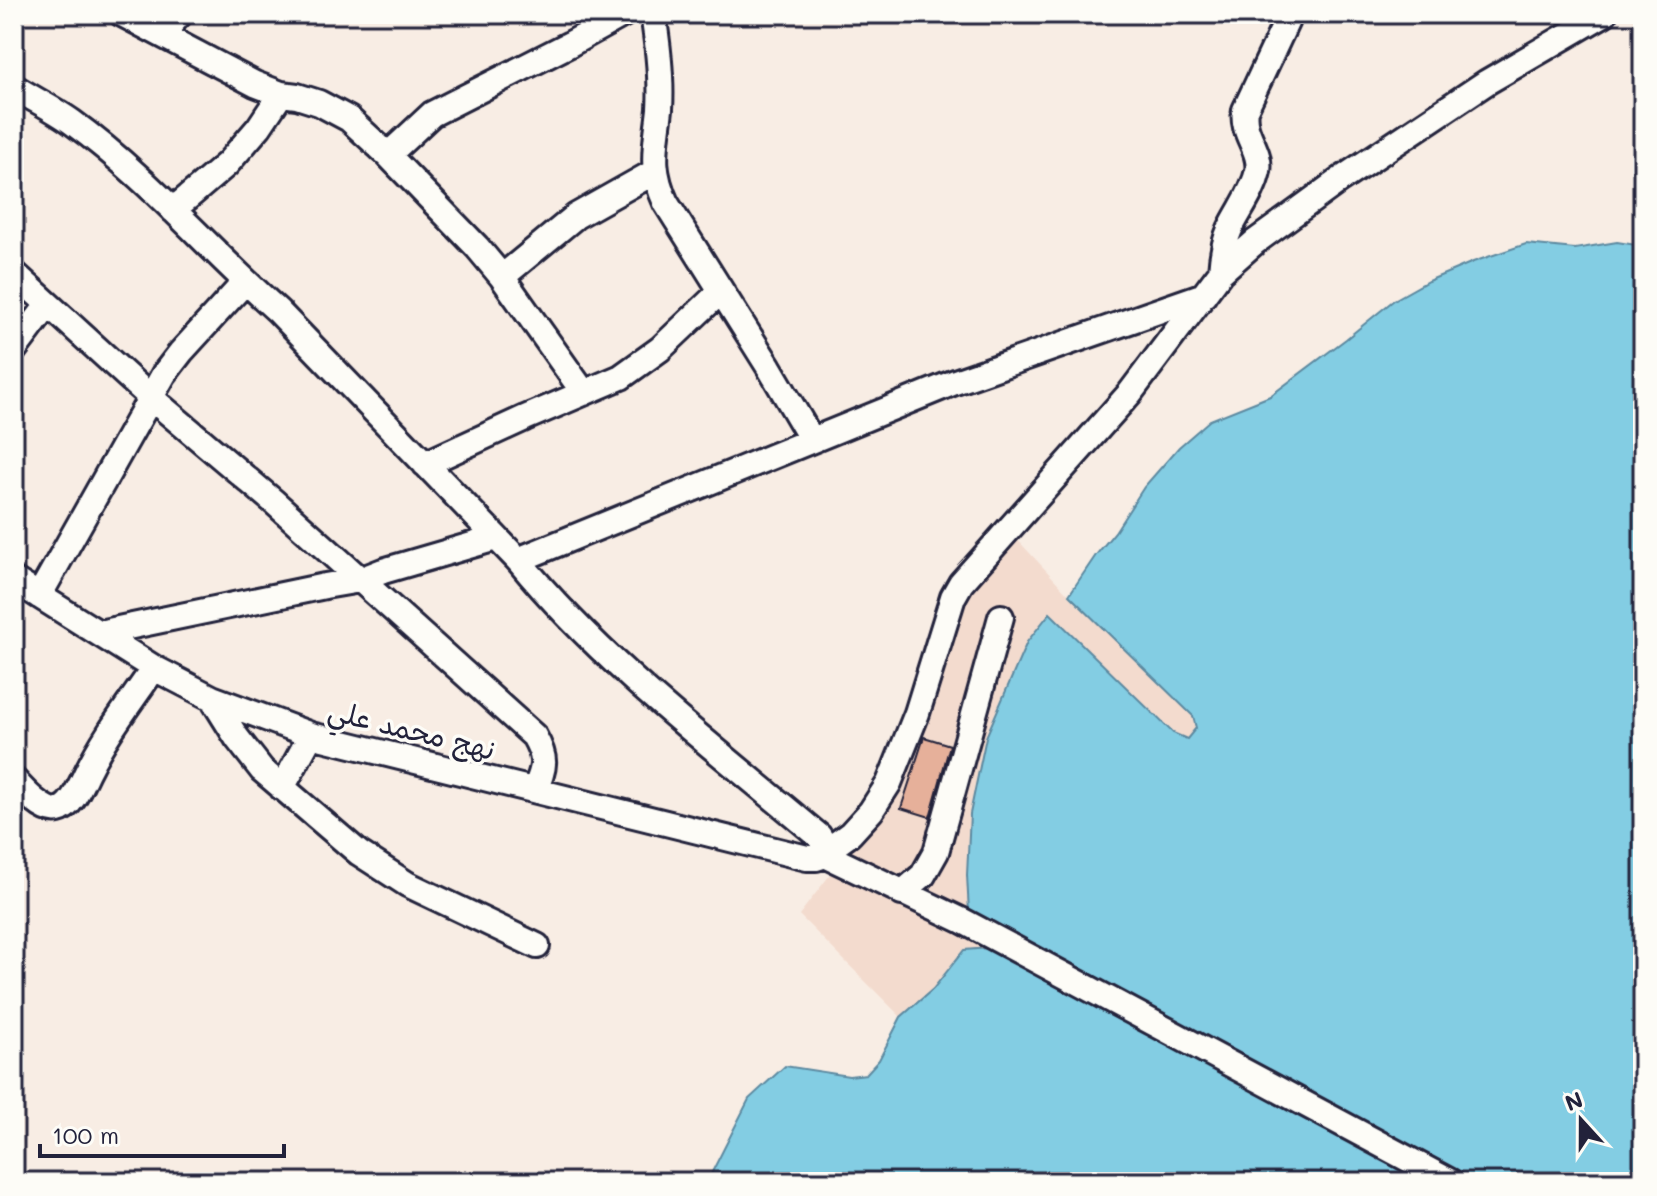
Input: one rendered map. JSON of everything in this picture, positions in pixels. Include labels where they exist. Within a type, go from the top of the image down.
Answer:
[{"type":"street","points":[[122,14],[255,84],[319,103],[349,119],[477,247],[502,277],[584,393]]},
{"type":"street","points":[[162,34],[180,14]]},
{"type":"street","points":[[388,155],[432,114],[624,14]]},
{"type":"street","points":[[653,14],[659,46],[660,108],[655,146],[657,184],[812,440]]},
{"type":"street","points":[[1221,272],[1226,238],[1249,197],[1257,173],[1257,157],[1244,123],[1245,110],[1290,14]]},
{"type":"street","points":[[826,852],[850,834],[871,811],[889,783],[917,713],[956,590],[1130,393],[1221,272],[1255,242],[1340,180],[1487,82],[1604,14]]},
{"type":"street","points":[[14,87],[72,122],[144,182],[278,311],[518,560],[548,596],[665,706],[819,836],[826,852],[977,929],[1451,1182]]},
{"type":"street","points":[[173,210],[227,164],[259,127],[281,94]]},
{"type":"street","points":[[502,277],[576,216],[656,171]]},
{"type":"street","points":[[14,273],[534,736],[543,751],[544,767],[535,790]]},
{"type":"street","points":[[39,596],[164,374],[245,282]]},
{"type":"street","points":[[425,464],[621,377],[660,349],[721,291]]},
{"type":"street","points":[[518,560],[955,382],[1204,295]]},
{"type":"street","points":[[14,350],[48,305]]},
{"type":"street","points":[[99,633],[360,580],[496,538]]},
{"type":"street","name":"نهج محمد علي","points":[[14,580],[154,668],[212,698],[311,735],[807,858],[816,858],[826,852]]},
{"type":"street","points":[[902,893],[923,875],[936,852],[1001,617]]},
{"type":"street","points":[[14,780],[43,807],[56,811],[64,807],[154,668]]},
{"type":"street","points":[[212,698],[262,770],[359,853],[407,884],[537,946]]},
{"type":"street","points":[[282,788],[311,735]]},
{"type":"shaded area","points":[[1012,534],[1069,595],[1193,716],[1196,728],[1187,739],[1173,733],[1049,614],[970,814],[967,875],[970,913],[1473,1182],[1424,1182],[989,948],[964,951],[933,989],[901,1017],[799,915],[890,797],[958,593]]},
{"type":"water","points":[[1617,242],[1643,246],[1643,1182],[1473,1182],[969,913],[970,814],[986,737],[1027,642],[1050,613],[1173,733],[1187,739],[1196,728],[1193,716],[1069,595],[1144,487],[1179,447],[1210,420],[1270,396],[1394,300],[1428,281],[1526,244],[1575,249]]},
{"type":"water","points":[[989,948],[1424,1182],[707,1182],[749,1099],[785,1066],[849,1076],[866,1074],[879,1060],[901,1017],[933,989],[964,950]]},
{"type":"building","points":[[924,737],[950,745],[930,817],[901,808]]}]
